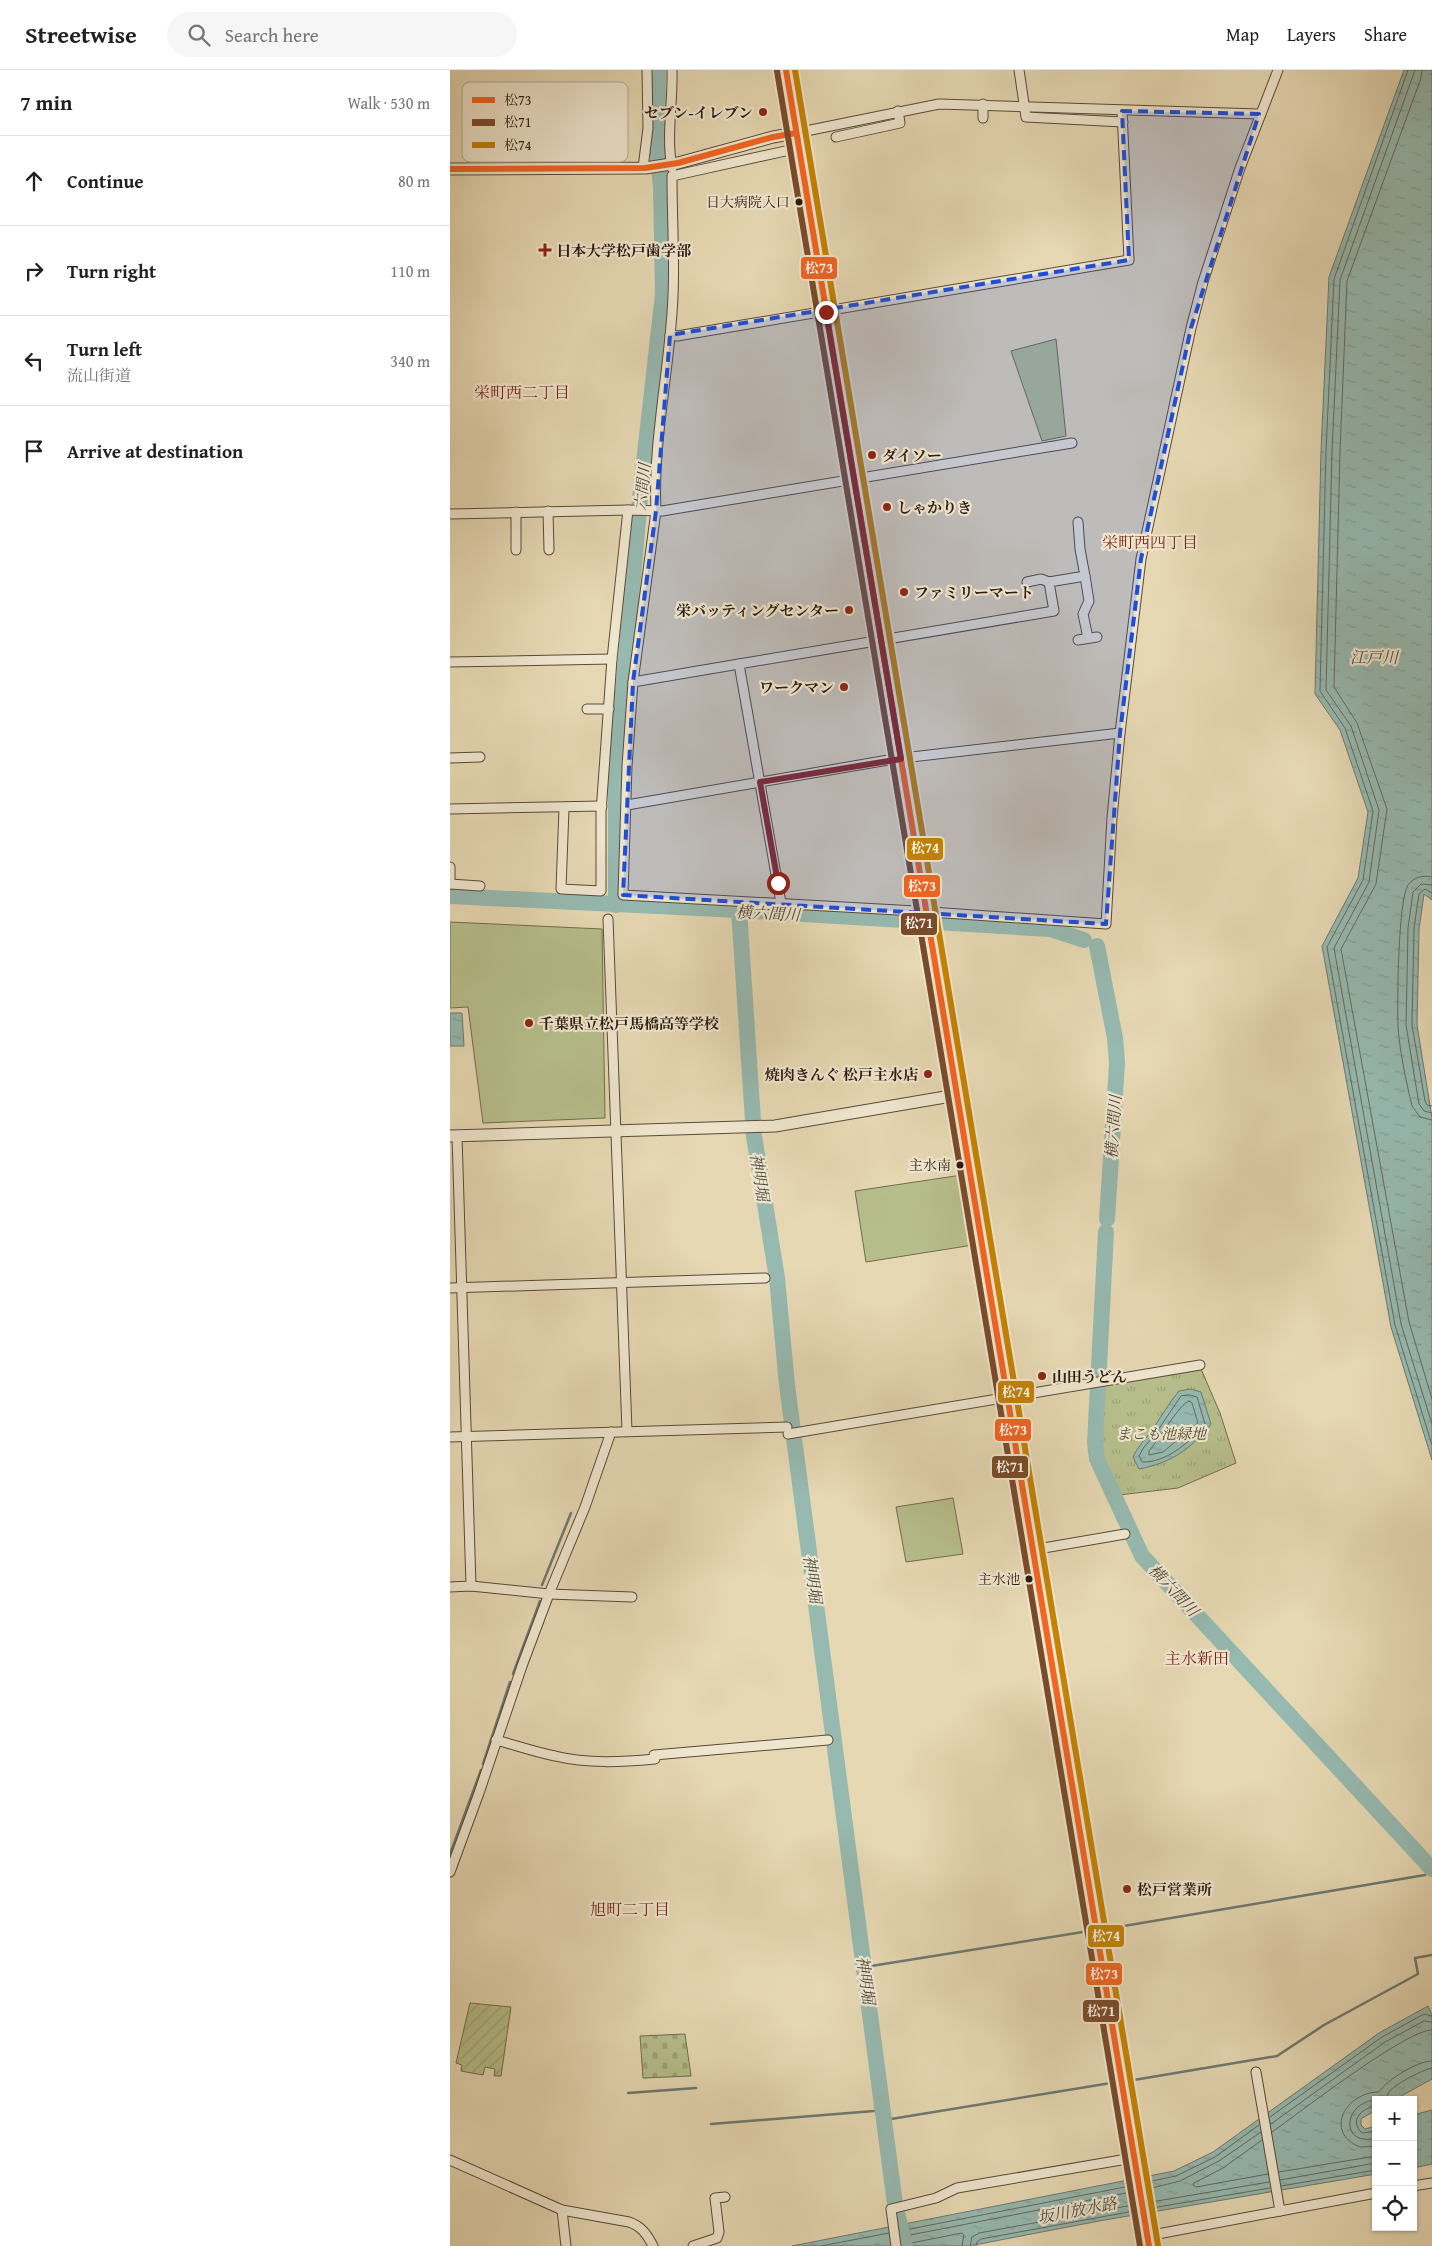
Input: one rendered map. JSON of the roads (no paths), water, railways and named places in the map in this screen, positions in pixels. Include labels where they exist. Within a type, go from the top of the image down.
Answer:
[{"type":"main road","points":[[786,70],[1147,2236]]},
{"type":"street","points":[[645,168],[648,128],[647,70]]},
{"type":"street","points":[[672,70],[672,115],[668,148],[674,176],[672,176],[673,294],[657,465],[656,512],[633,682],[627,766],[627,805],[624,818],[623,895],[1106,924],[1112,818],[1120,733],[1141,559],[1191,328],[1218,235],[1259,114],[1278,70]]},
{"type":"street","points":[[1018,70],[1026,117],[1123,122]]},
{"type":"street","points":[[674,176],[898,111],[939,104],[1259,114]]},
{"type":"street","points":[[982,104],[983,118]]},
{"type":"street","points":[[836,137],[900,123],[898,111]]},
{"type":"street","points":[[670,335],[677,336],[826,312],[1129,260],[1122,111]]},
{"type":"street","points":[[450,169],[645,168],[797,141]]},
{"type":"street","points":[[450,514],[628,510],[656,512],[1072,443]]},
{"type":"street","points":[[564,808],[561,889],[601,891],[602,806],[612,658],[628,510]]},
{"type":"street","points":[[548,511],[549,550]]},
{"type":"street","points":[[516,512],[516,550]]},
{"type":"street","points":[[1078,522],[1080,549],[1089,601],[1083,614],[1088,638]]},
{"type":"street","points":[[1031,578],[1049,582],[1085,576]]},
{"type":"street","points":[[633,682],[1054,611],[1049,582]]},
{"type":"street","points":[[450,662],[612,658]]},
{"type":"street","points":[[739,664],[781,903]]},
{"type":"street","points":[[587,709],[609,709]]},
{"type":"street","points":[[627,805],[901,759],[1120,733]]},
{"type":"street","points":[[450,758],[480,757]]},
{"type":"street","points":[[450,809],[602,806]]},
{"type":"street","points":[[450,867],[450,884],[480,886]]},
{"type":"street","points":[[608,919],[627,1430]]},
{"type":"street","points":[[472,1586],[463,1287],[454,1136],[752,1127],[957,1095]]},
{"type":"street","points":[[450,1288],[765,1278]]},
{"type":"street","points":[[450,1436],[627,1430],[787,1430],[801,1433],[1200,1365]]},
{"type":"street","points":[[450,1872],[548,1594],[585,1506],[611,1432]]},
{"type":"street","points":[[1032,1550],[1125,1534]]},
{"type":"street","points":[[450,1587],[472,1586],[548,1594],[632,1597]]},
{"type":"street","points":[[496,1740],[557,1757],[578,1760],[630,1762],[655,1757],[828,1740]]},
{"type":"street","points":[[1256,2072],[1280,2211]]},
{"type":"street","points":[[450,2160],[562,2210],[637,2225],[647,2235],[653,2246]]},
{"type":"street","points":[[896,2246],[891,2209],[936,2198],[957,2188],[1134,2163]]},
{"type":"street","points":[[1417,2185],[1432,2182]]},
{"type":"street","points":[[1147,2236],[1372,2194]]},
{"type":"street","points":[[693,2246],[717,2238],[719,2232],[715,2198],[725,2197]]},
{"type":"street","points":[[562,2210],[566,2246]]},
{"type":"water","name":"江戸川","points":[[1404,70],[1432,70],[1432,900],[1424,894],[1419,929],[1417,1025],[1432,1118],[1432,1460],[1391,1327],[1322,946],[1358,878],[1368,812],[1340,730],[1315,694],[1321,451],[1329,277]]},
{"type":"water","points":[[450,1013],[462,1013],[464,1046],[450,1046]]},
{"type":"water","points":[[1190,1389],[1201,1392],[1211,1424],[1188,1448],[1171,1459],[1139,1469],[1133,1457],[1137,1450],[1179,1391]]},
{"type":"water","name":"坂川放水路","points":[[1428,2006],[1432,2015],[1432,2079],[1401,2096],[1372,2096],[1372,2112],[1361,2119],[1361,2125],[1365,2129],[1372,2127],[1372,2175],[1099,2221],[969,2246],[792,2246],[1174,2171],[1213,2152],[1379,2033]]},
{"type":"water","points":[[1432,2110],[1432,2164],[1417,2167],[1417,2141],[1417,2114]]},
{"type":"waterway","name":"六間川","points":[[616,905],[616,772],[640,498],[663,294],[661,186],[657,153],[658,70]]},
{"type":"waterway","name":"横六間川","points":[[450,896],[739,910],[1050,929],[1084,940]]},
{"type":"waterway","name":"神明堀","points":[[739,910],[754,1136],[777,1278],[787,1385],[895,2204],[905,2246]]},
{"type":"waterway","name":"横六間川","points":[[1097,946],[1115,1038],[1117,1063],[1107,1219]]},
{"type":"waterway","name":"横六間川","points":[[1106,1232],[1095,1443],[1097,1459],[1142,1556],[1432,1869]]},
{"type":"waterway","points":[[542,1585],[571,1513]]},
{"type":"waterway","points":[[513,1674],[540,1601]]},
{"type":"waterway","points":[[483,1764],[510,1682]]},
{"type":"waterway","points":[[450,1854],[481,1770]]},
{"type":"waterway","points":[[1106,1929],[1425,1875]]},
{"type":"waterway","points":[[865,1967],[1089,1931]]},
{"type":"waterway","points":[[1128,2081],[1277,2056],[1324,2025],[1418,1974],[1415,1958],[1432,1955]]},
{"type":"waterway","points":[[885,2120],[1117,2082]]},
{"type":"waterway","points":[[628,2093],[696,2088]]},
{"type":"waterway","points":[[711,2124],[874,2111]]},
{"type":"place","name":"セブン-イレブン","points":[[763,112]]},
{"type":"place","name":"日大病院入口","points":[[799,202]]},
{"type":"place","name":"日本大学松戸歯学部","points":[[545,250]]},
{"type":"place","name":"ダイソー","points":[[872,455]]},
{"type":"place","name":"しゃかりき","points":[[887,507]]},
{"type":"place","name":"ファミリーマート","points":[[904,592]]},
{"type":"place","name":"栄バッティングセンター","points":[[849,610]]},
{"type":"place","name":"ワークマン","points":[[844,687]]},
{"type":"place","name":"千葉県立松戸馬橋高等学校","points":[[529,1023]]},
{"type":"place","name":"焼肉きんぐ 松戸主水店","points":[[928,1074]]},
{"type":"place","name":"主水南","points":[[960,1165]]},
{"type":"place","name":"山田うどん","points":[[1042,1376]]},
{"type":"place","name":"主水池","points":[[1029,1579]]},
{"type":"place","name":"松戸営業所","points":[[1127,1889]]},
{"type":"district","name":"栄町西二丁目","points":[[522,392]]},
{"type":"district","name":"栄町西四丁目","points":[[1150,542]]},
{"type":"district","name":"主水新田","points":[[1197,1658]]},
{"type":"district","name":"旭町二丁目","points":[[630,1909]]},
{"type":"park label","name":"まこも池緑地","points":[[1161,1433]]}]
